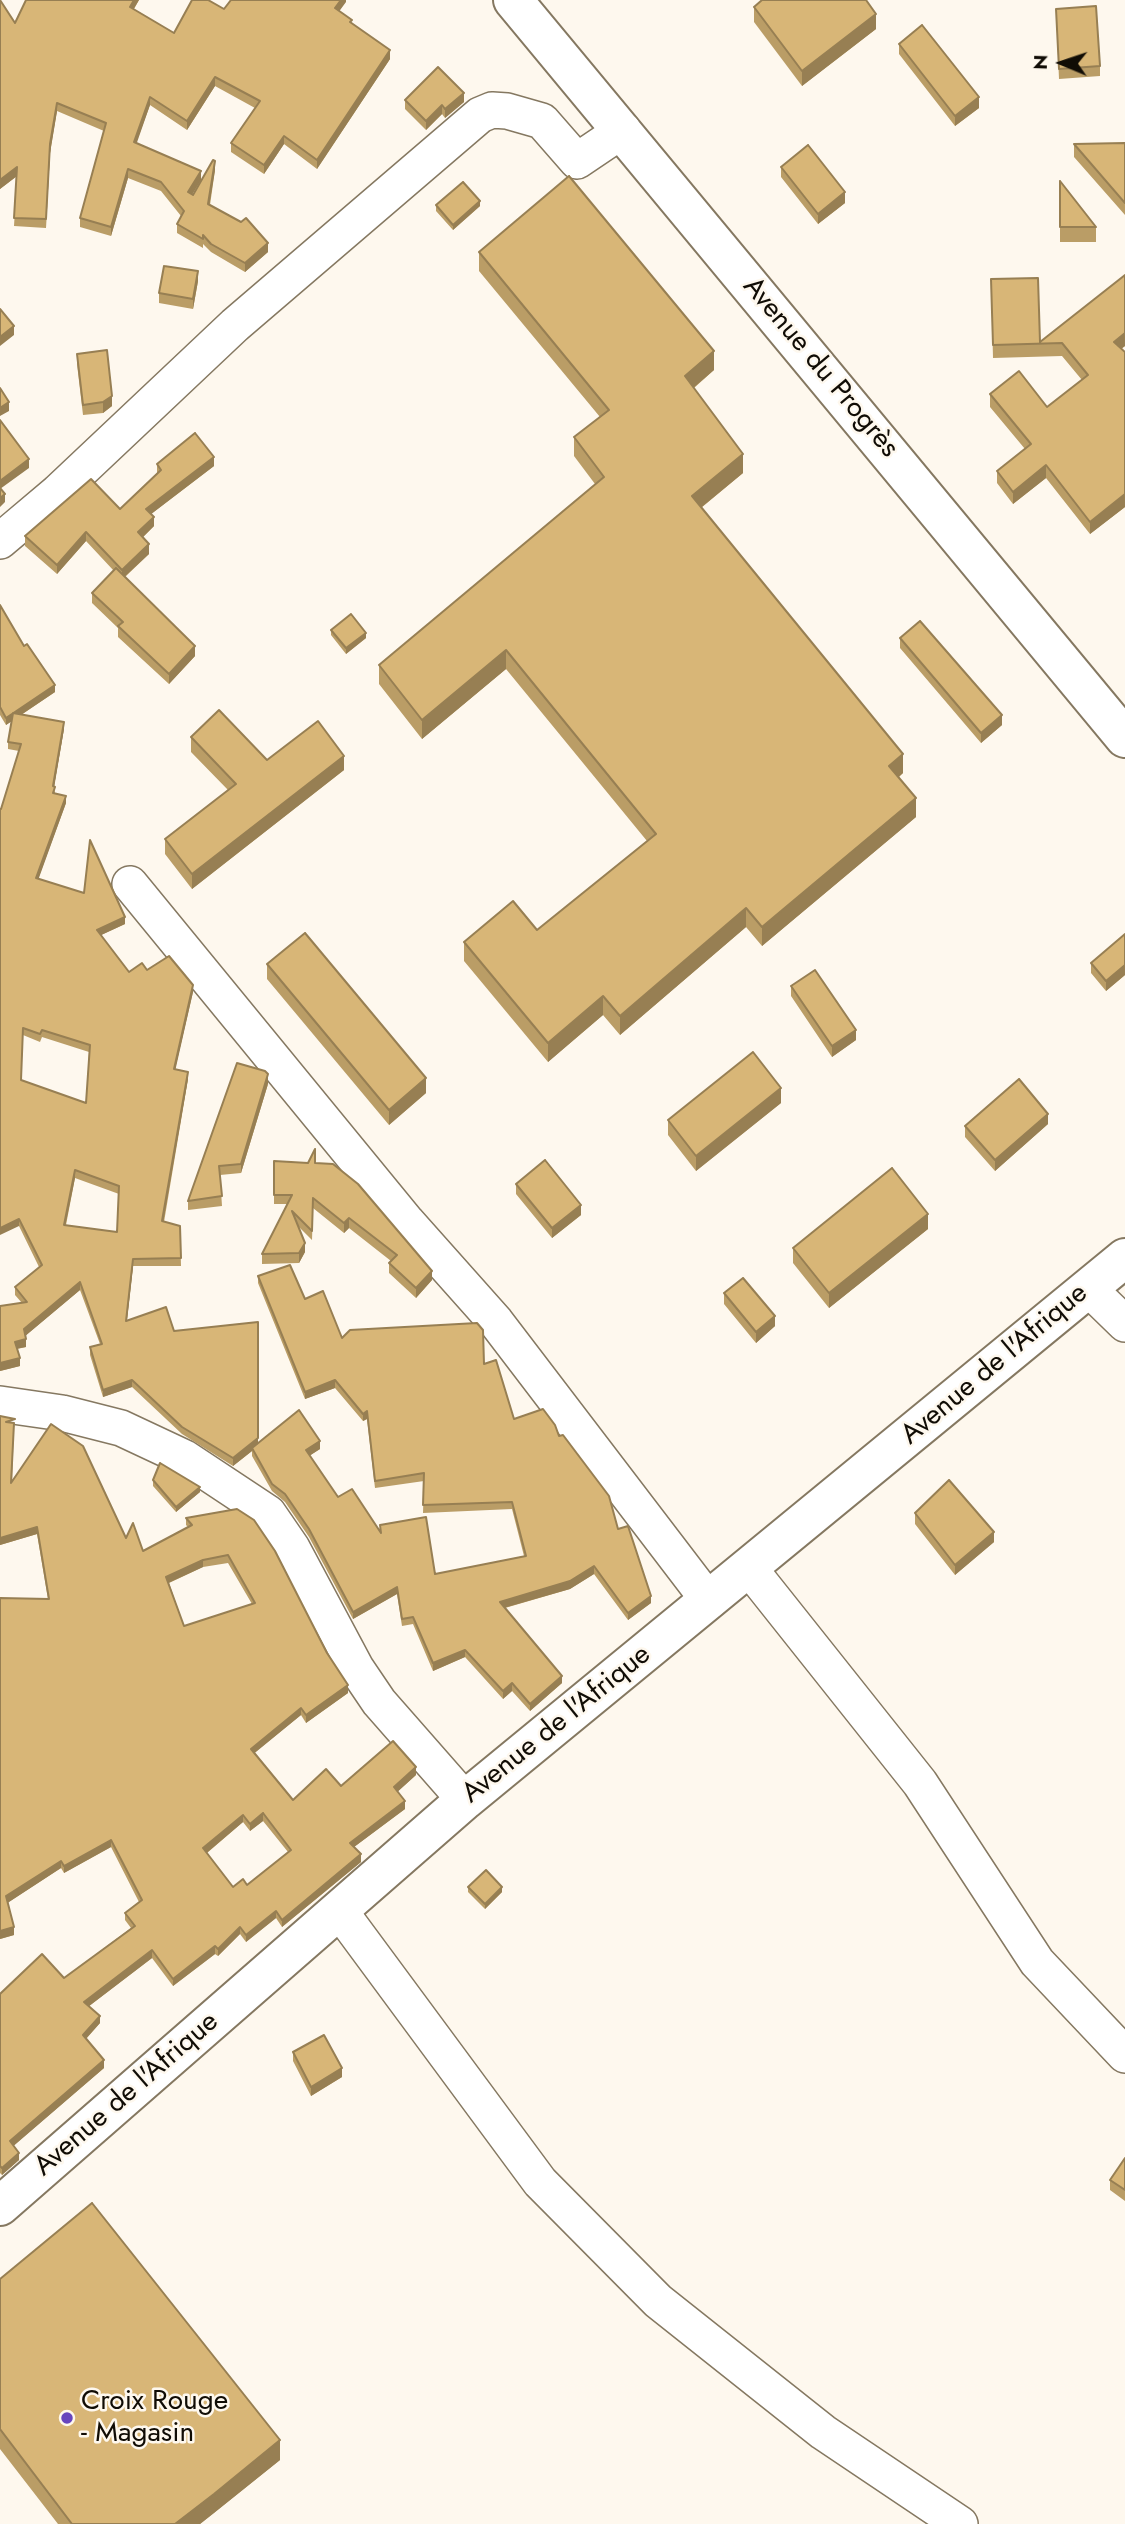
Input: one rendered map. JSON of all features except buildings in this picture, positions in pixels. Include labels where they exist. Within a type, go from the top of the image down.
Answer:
[{"type":"main road","name":"Avenue du Progrès","points":[[513,0],[1125,738]]},
{"type":"main road","name":"Avenue de l'Afrique","points":[[0,2206],[465,1800],[1125,1258]]},
{"type":"street","points":[[0,541],[58,492],[235,325],[480,115],[492,110],[507,111],[542,121],[577,161],[623,130]]},
{"type":"street","points":[[130,884],[407,1222],[496,1322],[709,1601]]},
{"type":"street","points":[[1088,1288],[1125,1324]]},
{"type":"street","points":[[0,1404],[62,1413],[121,1428],[185,1458],[268,1513],[292,1548],[356,1668],[379,1702],[465,1800]]},
{"type":"street","points":[[749,1568],[920,1783],[1037,1962],[1125,2055]]},
{"type":"street","points":[[339,1910],[540,2182],[658,2301],[823,2432],[960,2524]]},
{"type":"place","name":"Croix Rouge - Magasin","points":[[67,2418]]}]
